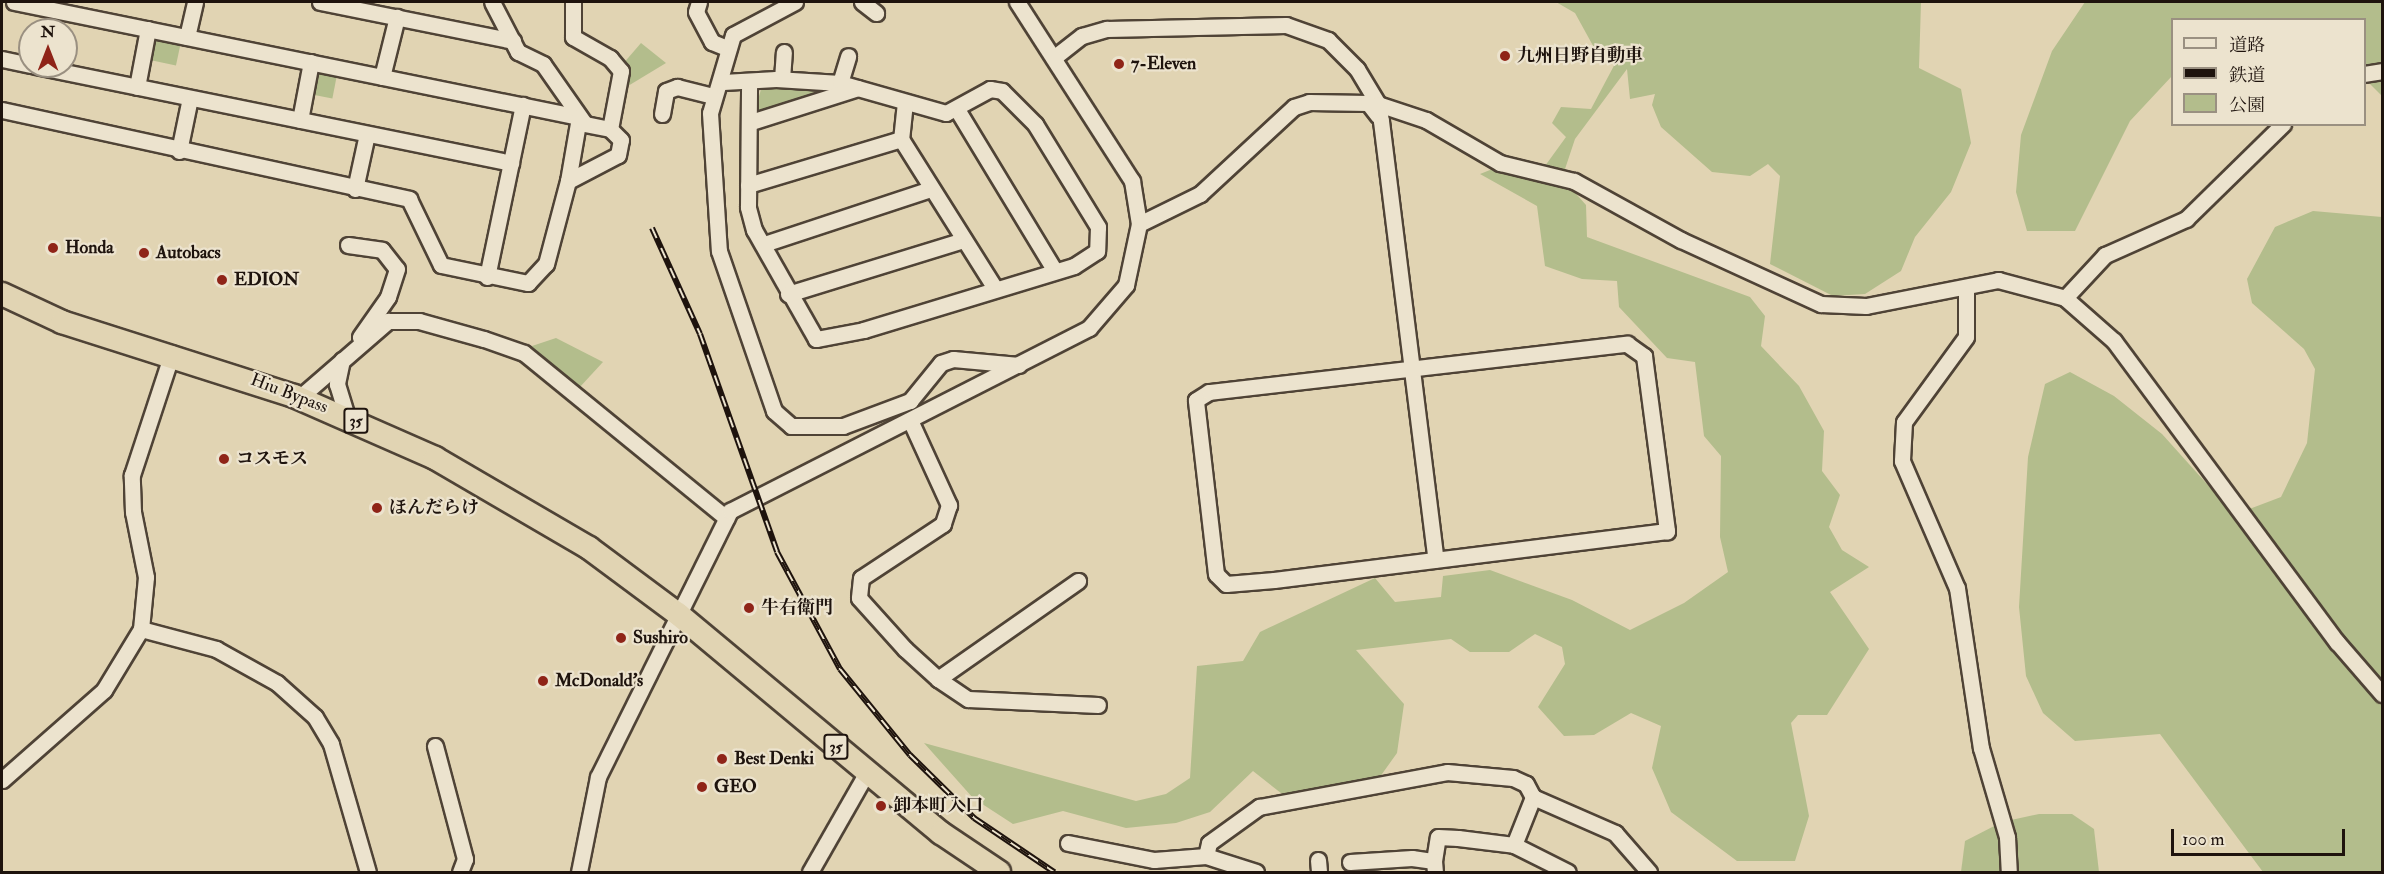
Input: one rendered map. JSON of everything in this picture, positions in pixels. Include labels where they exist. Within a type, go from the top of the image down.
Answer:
[{"type":"highway","name":"Hiu Bypass","points":[[2,294],[62,322],[172,352],[299,398],[347,417],[435,458],[589,548],[678,614]]},
{"type":"highway","name":"35","points":[[678,614],[867,772],[999,873]]},
{"type":"street","points":[[14,2],[579,117],[610,129],[621,140],[618,155],[568,181]]},
{"type":"street","points":[[187,37],[195,2]]},
{"type":"street","points":[[321,2],[513,41]]},
{"type":"street","points":[[2,110],[179,151],[409,199],[435,260],[487,277],[518,284],[541,274],[568,181],[579,117],[543,64],[518,52],[492,2]]},
{"type":"street","points":[[573,2],[573,37],[610,58],[621,71],[610,129]]},
{"type":"street","points":[[699,2],[696,12],[712,42],[727,48]]},
{"type":"street","points":[[795,2],[752,21],[727,48],[723,82],[712,96],[719,251],[781,419],[811,429],[868,418],[910,400],[941,363],[954,359],[1019,365]]},
{"type":"street","points":[[862,2],[876,13]]},
{"type":"street","points":[[579,873],[598,777],[726,518],[747,498],[910,420],[1089,328],[1109,309],[1126,285],[1139,224],[1131,181],[1056,56],[1017,2]]},
{"type":"street","points":[[382,77],[397,17]]},
{"type":"street","points":[[1056,56],[1082,36],[1107,29],[1286,25],[1341,49],[1378,104],[1436,560]]},
{"type":"street","points":[[137,87],[148,29]]},
{"type":"street","points":[[782,79],[784,51]]},
{"type":"street","points":[[840,83],[848,56]]},
{"type":"street","points":[[2,59],[18,62]]},
{"type":"street","points":[[300,120],[310,62]]},
{"type":"street","points":[[2366,74],[2382,70]]},
{"type":"street","points":[[78,75],[511,163]]},
{"type":"street","points":[[723,82],[782,79],[840,83],[905,102],[958,111],[990,89],[1018,104],[1098,227],[1097,251],[1055,271],[828,340],[816,339],[807,329],[764,244],[754,230],[748,185],[749,81]]},
{"type":"street","points":[[662,114],[666,91],[677,87],[712,96]]},
{"type":"street","points":[[750,122],[858,88]]},
{"type":"street","points":[[179,151],[190,98]]},
{"type":"street","points":[[905,102],[901,139],[930,189],[995,288]]},
{"type":"street","points":[[1139,224],[1200,194],[1294,107],[1309,102],[1368,103],[1381,121]]},
{"type":"street","points":[[1378,104],[1426,120],[1500,163],[1574,181],[1681,240],[1821,304],[1866,306],[1998,280],[2065,298],[2114,341],[2337,642],[2382,694]]},
{"type":"street","points":[[487,277],[523,105]]},
{"type":"street","points":[[958,111],[1055,271]]},
{"type":"street","points":[[2065,298],[2104,255],[2186,219],[2281,126]]},
{"type":"street","points":[[355,189],[367,134]]},
{"type":"street","points":[[748,185],[901,139]]},
{"type":"street","points":[[764,244],[930,189]]},
{"type":"street","points":[[788,294],[964,240]]},
{"type":"street","points":[[299,398],[354,347],[388,297],[397,269],[382,250],[348,245]]},
{"type":"street","points":[[1966,287],[1966,337],[1905,422],[1902,460],[1957,588],[1981,748],[2007,837],[2009,873]]},
{"type":"street","points":[[354,347],[401,318],[524,353],[726,518]]},
{"type":"street","points":[[1627,344],[1644,356],[1647,370],[1667,531],[1226,584],[1216,574],[1196,400],[1209,392],[1413,369],[1627,344]]},
{"type":"street","points":[[2,780],[104,690],[141,628],[146,577],[133,512],[132,475],[172,352]]},
{"type":"street","points":[[342,360],[338,384],[347,417]]},
{"type":"street","points":[[910,420],[949,505],[943,524],[861,578],[859,598],[938,679],[968,699],[1098,705]]},
{"type":"street","points":[[938,679],[1078,581]]},
{"type":"street","points":[[141,628],[216,649],[278,684],[315,717],[331,744],[368,873]]},
{"type":"street","points":[[435,746],[465,859],[460,873]]},
{"type":"street","points":[[810,873],[867,772]]},
{"type":"street","points":[[1206,856],[1209,843],[1259,807],[1438,773],[1514,778],[1526,784],[1533,797],[1615,833],[1649,873]]},
{"type":"street","points":[[1514,845],[1533,797]]},
{"type":"street","points":[[1350,862],[1435,867],[1438,837],[1514,845],[1568,873]]},
{"type":"street","points":[[1068,843],[1154,860],[1206,856],[1256,873]]},
{"type":"green space","points":[[1556,2],[1921,2],[1919,68],[1961,89],[1971,143],[1951,192],[1915,237],[1901,271],[1865,294],[1833,296],[1770,264],[1780,176],[1768,164],[1750,176],[1712,172],[1661,127],[1652,105],[1655,94],[1630,99],[1627,69],[1575,139],[1562,178],[1586,205],[1587,237],[1750,297],[1765,316],[1761,346],[1799,386],[1824,431],[1822,471],[1840,495],[1829,527],[1842,550],[1869,567],[1830,592],[1869,649],[1827,715],[1798,715],[1791,723],[1809,816],[1795,861],[1737,861],[1671,812],[1652,768],[1661,726],[1631,713],[1594,735],[1564,736],[1538,707],[1565,664],[1562,647],[1535,634],[1509,652],[1470,652],[1451,639],[1356,650],[1404,704],[1397,753],[1377,781],[1286,797],[1253,771],[1210,812],[1176,823],[1126,828],[1063,811],[1013,824],[973,798],[924,743],[1136,801],[1166,794],[1190,778],[1197,666],[1243,661],[1260,632],[1375,578],[1395,602],[1441,597],[1443,576],[1490,570],[1572,600],[1630,630],[1684,603],[1728,572],[1720,537],[1721,456],[1704,436],[1695,362],[1667,358],[1619,307],[1617,281],[1582,279],[1545,266],[1537,206],[1480,174],[1495,168],[1537,177],[1566,137],[1552,123],[1561,107],[1591,109],[1617,60],[1597,53],[1575,13]]},
{"type":"green space","points":[[2085,2],[2382,2],[2382,96],[2366,80],[2366,18],[2171,18],[2171,77],[2130,121],[2075,231],[2027,231],[2016,192],[2021,135],[2052,51]]},
{"type":"green space","points":[[153,34],[181,40],[176,65],[148,59]]},
{"type":"green space","points":[[641,43],[666,63],[628,86],[622,65]]},
{"type":"green space","points":[[312,67],[338,72],[332,98],[307,94]]},
{"type":"green space","points":[[762,86],[840,87],[829,95],[754,113]]},
{"type":"green space","points":[[2313,211],[2382,217],[2382,872],[2263,872],[2160,734],[2075,741],[2043,713],[2026,676],[2019,607],[2028,457],[2045,384],[2070,372],[2114,396],[2162,434],[2224,503],[2252,508],[2281,497],[2307,443],[2315,369],[2304,349],[2252,303],[2247,279],[2275,227]]},
{"type":"green space","points":[[556,338],[603,362],[579,388],[529,347]]},
{"type":"green space","points":[[2039,814],[2072,814],[2094,829],[2099,872],[1961,872],[1965,841],[2002,822]]},
{"type":"railway","points":[[652,228],[700,334],[777,552],[840,669],[910,755],[974,818],[1054,872]]},
{"type":"place","name":"九州日野自動車","points":[[1505,56]]},
{"type":"place","name":"7-Eleven","points":[[1119,64]]},
{"type":"place","name":"Honda","points":[[53,248]]},
{"type":"place","name":"Autobacs","points":[[144,253]]},
{"type":"place","name":"EDION","points":[[222,280]]},
{"type":"place","name":"コスモス","points":[[224,459]]},
{"type":"place","name":"ほんだらけ","points":[[377,508]]},
{"type":"place","name":"牛右衛門","points":[[749,608]]},
{"type":"place","name":"Sushiro","points":[[621,638]]},
{"type":"place","name":"McDonald's","points":[[543,681]]},
{"type":"place","name":"Best Denki","points":[[722,759]]},
{"type":"place","name":"GEO","points":[[702,787]]},
{"type":"place","name":"卸本町入口","points":[[881,806]]}]
